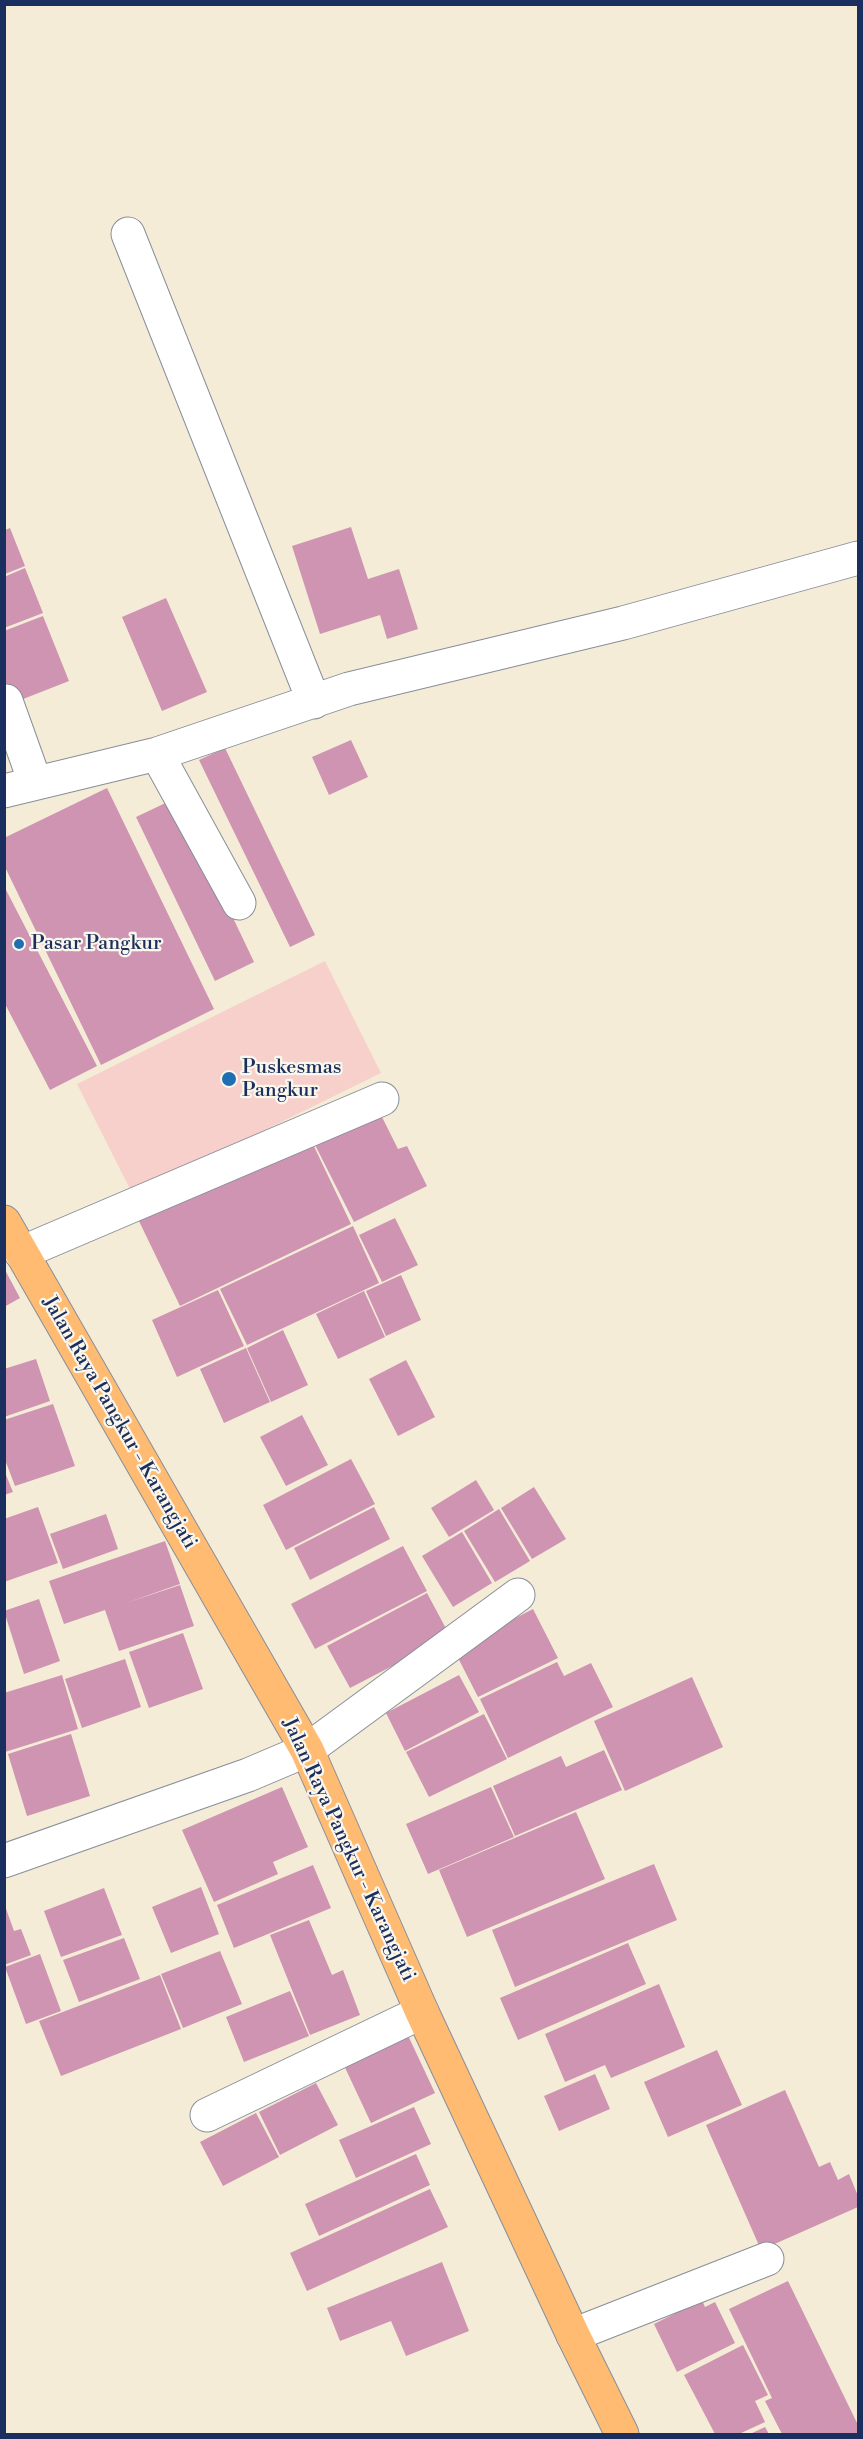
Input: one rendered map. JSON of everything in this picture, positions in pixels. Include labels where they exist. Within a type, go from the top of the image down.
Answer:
[{"type":"main road","name":"Jalan Raya Pangkur - Karangjati","points":[[4,1222],[307,1750],[422,2012],[573,2335],[622,2434]]},
{"type":"street","points":[[128,234],[314,702]]},
{"type":"street","points":[[6,701],[20,786],[157,754],[349,690],[622,623],[858,558]]},
{"type":"street","points":[[157,754],[239,903]]},
{"type":"street","points":[[21,1253],[382,1099]]},
{"type":"street","points":[[4,1862],[248,1775],[307,1750],[518,1595]]},
{"type":"street","points":[[207,2115],[422,2012]]},
{"type":"street","points":[[573,2335],[767,2259]]},
{"type":"shaded area","name":"Puskesmas Pangkur","points":[[325,961],[381,1073],[133,1195],[77,1084]]},
{"type":"building","points":[[351,527],[368,579],[399,569],[418,629],[387,639],[380,615],[320,634],[292,546]]},
{"type":"building","points":[[10,528],[25,566],[5,574],[5,530]]},
{"type":"building","points":[[25,568],[43,613],[4,628],[4,577]]},
{"type":"building","points":[[166,598],[207,692],[162,711],[122,617]]},
{"type":"building","points":[[43,616],[69,681],[13,703],[4,681],[4,631]]},
{"type":"building","points":[[351,740],[368,777],[329,795],[312,757]]},
{"type":"building","points":[[225,748],[315,935],[290,947],[199,760]]},
{"type":"building","points":[[107,788],[214,1009],[101,1065],[4,865],[4,838]]},
{"type":"building","points":[[176,798],[254,962],[215,981],[136,817]]},
{"type":"building","name":"Pasar Pangkur","points":[[4,886],[97,1066],[50,1090],[4,1002]]},
{"type":"building","points":[[376,1105],[398,1149],[407,1146],[427,1186],[354,1222],[311,1137]]},
{"type":"building","points":[[310,1138],[351,1224],[180,1306],[138,1219]]},
{"type":"building","points":[[395,1218],[418,1265],[382,1282],[359,1235]]},
{"type":"building","points":[[353,1226],[379,1283],[247,1345],[220,1289]]},
{"type":"building","points":[[4,1268],[20,1298],[4,1307]]},
{"type":"building","points":[[401,1275],[421,1320],[386,1336],[366,1291]]},
{"type":"building","points":[[218,1290],[244,1346],[177,1377],[152,1320]]},
{"type":"building","points":[[364,1291],[385,1337],[338,1359],[316,1314]]},
{"type":"building","points":[[283,1330],[308,1385],[271,1402],[247,1348]]},
{"type":"building","points":[[246,1348],[270,1402],[224,1423],[200,1369]]},
{"type":"building","points":[[36,1359],[50,1401],[4,1417],[4,1369]]},
{"type":"building","points":[[406,1360],[435,1417],[398,1436],[369,1379]]},
{"type":"building","points":[[53,1404],[75,1466],[15,1486],[4,1457],[4,1420]]},
{"type":"building","points":[[302,1415],[328,1465],[286,1486],[260,1437]]},
{"type":"building","points":[[351,1459],[375,1504],[286,1550],[263,1505]]},
{"type":"building","points":[[4,1470],[13,1492],[4,1495]]},
{"type":"building","points":[[476,1480],[494,1510],[449,1537],[431,1508]]},
{"type":"building","points":[[534,1487],[566,1539],[532,1559],[501,1508]]},
{"type":"building","points":[[38,1507],[58,1563],[4,1582],[4,1519]]},
{"type":"building","points":[[374,1507],[390,1539],[310,1580],[294,1548]]},
{"type":"building","points":[[499,1509],[530,1561],[495,1582],[464,1531]]},
{"type":"building","points":[[106,1514],[118,1549],[63,1569],[50,1534]]},
{"type":"building","points":[[462,1532],[492,1583],[453,1607],[422,1556]]},
{"type":"building","points":[[165,1541],[180,1584],[126,1603],[180,1585],[194,1626],[119,1651],[105,1610],[64,1624],[49,1581]]},
{"type":"building","points":[[403,1546],[427,1591],[315,1649],[291,1604]]},
{"type":"building","points":[[427,1593],[450,1636],[350,1688],[327,1646]]},
{"type":"building","points":[[39,1599],[60,1661],[24,1674],[4,1611]]},
{"type":"building","points":[[533,1609],[558,1658],[478,1697],[454,1650]]},
{"type":"building","points":[[183,1633],[203,1689],[149,1708],[129,1652]]},
{"type":"building","points":[[125,1659],[141,1707],[82,1728],[65,1679]]},
{"type":"building","points":[[557,1662],[564,1676],[591,1663],[613,1707],[508,1758],[480,1699]]},
{"type":"building","points":[[62,1675],[78,1729],[5,1752],[4,1693]]},
{"type":"building","points":[[459,1675],[479,1712],[405,1751],[386,1713]]},
{"type":"building","points":[[692,1677],[723,1747],[625,1791],[594,1721]]},
{"type":"building","points":[[484,1714],[507,1759],[429,1797],[406,1752]]},
{"type":"building","points":[[71,1734],[90,1796],[27,1816],[8,1754]]},
{"type":"building","points":[[604,1750],[622,1790],[515,1836],[493,1786],[561,1756],[566,1767]]},
{"type":"building","points":[[282,1787],[308,1847],[273,1862],[278,1874],[214,1902],[182,1830]]},
{"type":"building","points":[[491,1787],[514,1837],[428,1874],[406,1824]]},
{"type":"building","points":[[576,1812],[605,1879],[467,1937],[439,1870]]},
{"type":"building","points":[[654,1864],[677,1920],[515,1987],[492,1930]]},
{"type":"building","points":[[313,1865],[331,1908],[234,1948],[217,1905]]},
{"type":"building","points":[[201,1887],[219,1934],[171,1953],[152,1907]]},
{"type":"building","points":[[104,1888],[122,1935],[61,1957],[44,1911]]},
{"type":"building","points":[[5,1906],[14,1931],[21,1929],[31,1955],[4,1965]]},
{"type":"building","points":[[309,1920],[332,1975],[343,1970],[360,2015],[310,2035],[270,1935]]},
{"type":"building","points":[[124,1938],[140,1979],[79,2002],[63,1960]]},
{"type":"building","points":[[628,1943],[646,1984],[518,2040],[500,1998]]},
{"type":"building","points":[[220,1951],[242,2004],[183,2028],[161,1974]]},
{"type":"building","points":[[40,1954],[61,2011],[26,2024],[5,1967]]},
{"type":"building","points":[[160,1975],[181,2029],[61,2076],[39,2021]]},
{"type":"building","points":[[659,1984],[685,2047],[611,2078],[605,2065],[565,2082],[545,2034]]},
{"type":"building","points":[[290,1991],[309,2036],[244,2062],[226,2017]]},
{"type":"building","points":[[405,2029],[435,2093],[371,2123],[341,2059]]},
{"type":"building","points":[[717,2050],[742,2105],[668,2137],[644,2082]]},
{"type":"building","points":[[595,2074],[610,2109],[559,2131],[544,2096]]},
{"type":"building","points":[[316,2083],[338,2125],[280,2155],[259,2112]]},
{"type":"building","points":[[785,2090],[819,2167],[830,2162],[838,2180],[849,2174],[858,2196],[858,2207],[761,2250],[706,2125]]},
{"type":"building","points":[[414,2107],[431,2144],[356,2178],[339,2140]]},
{"type":"building","points":[[256,2113],[279,2157],[223,2186],[200,2142]]},
{"type":"building","points":[[416,2154],[430,2185],[319,2236],[305,2204]]},
{"type":"building","points":[[430,2189],[448,2227],[307,2291],[290,2253]]},
{"type":"building","points":[[442,2262],[469,2331],[406,2356],[391,2321],[340,2341],[327,2308]]},
{"type":"building","points":[[788,2281],[858,2425],[858,2434],[782,2434],[765,2401],[772,2398],[729,2309]]},
{"type":"building","points":[[702,2300],[705,2307],[715,2302],[735,2343],[677,2372],[654,2324]]},
{"type":"building","points":[[743,2345],[768,2395],[755,2401],[765,2422],[739,2434],[715,2434],[684,2375]]},
{"type":"building","points":[[765,2427],[769,2434],[750,2434]]},
{"type":"place","name":"Pasar Pangkur","points":[[19,944]]},
{"type":"place","name":"Puskesmas Pangkur","points":[[229,1079]]}]
